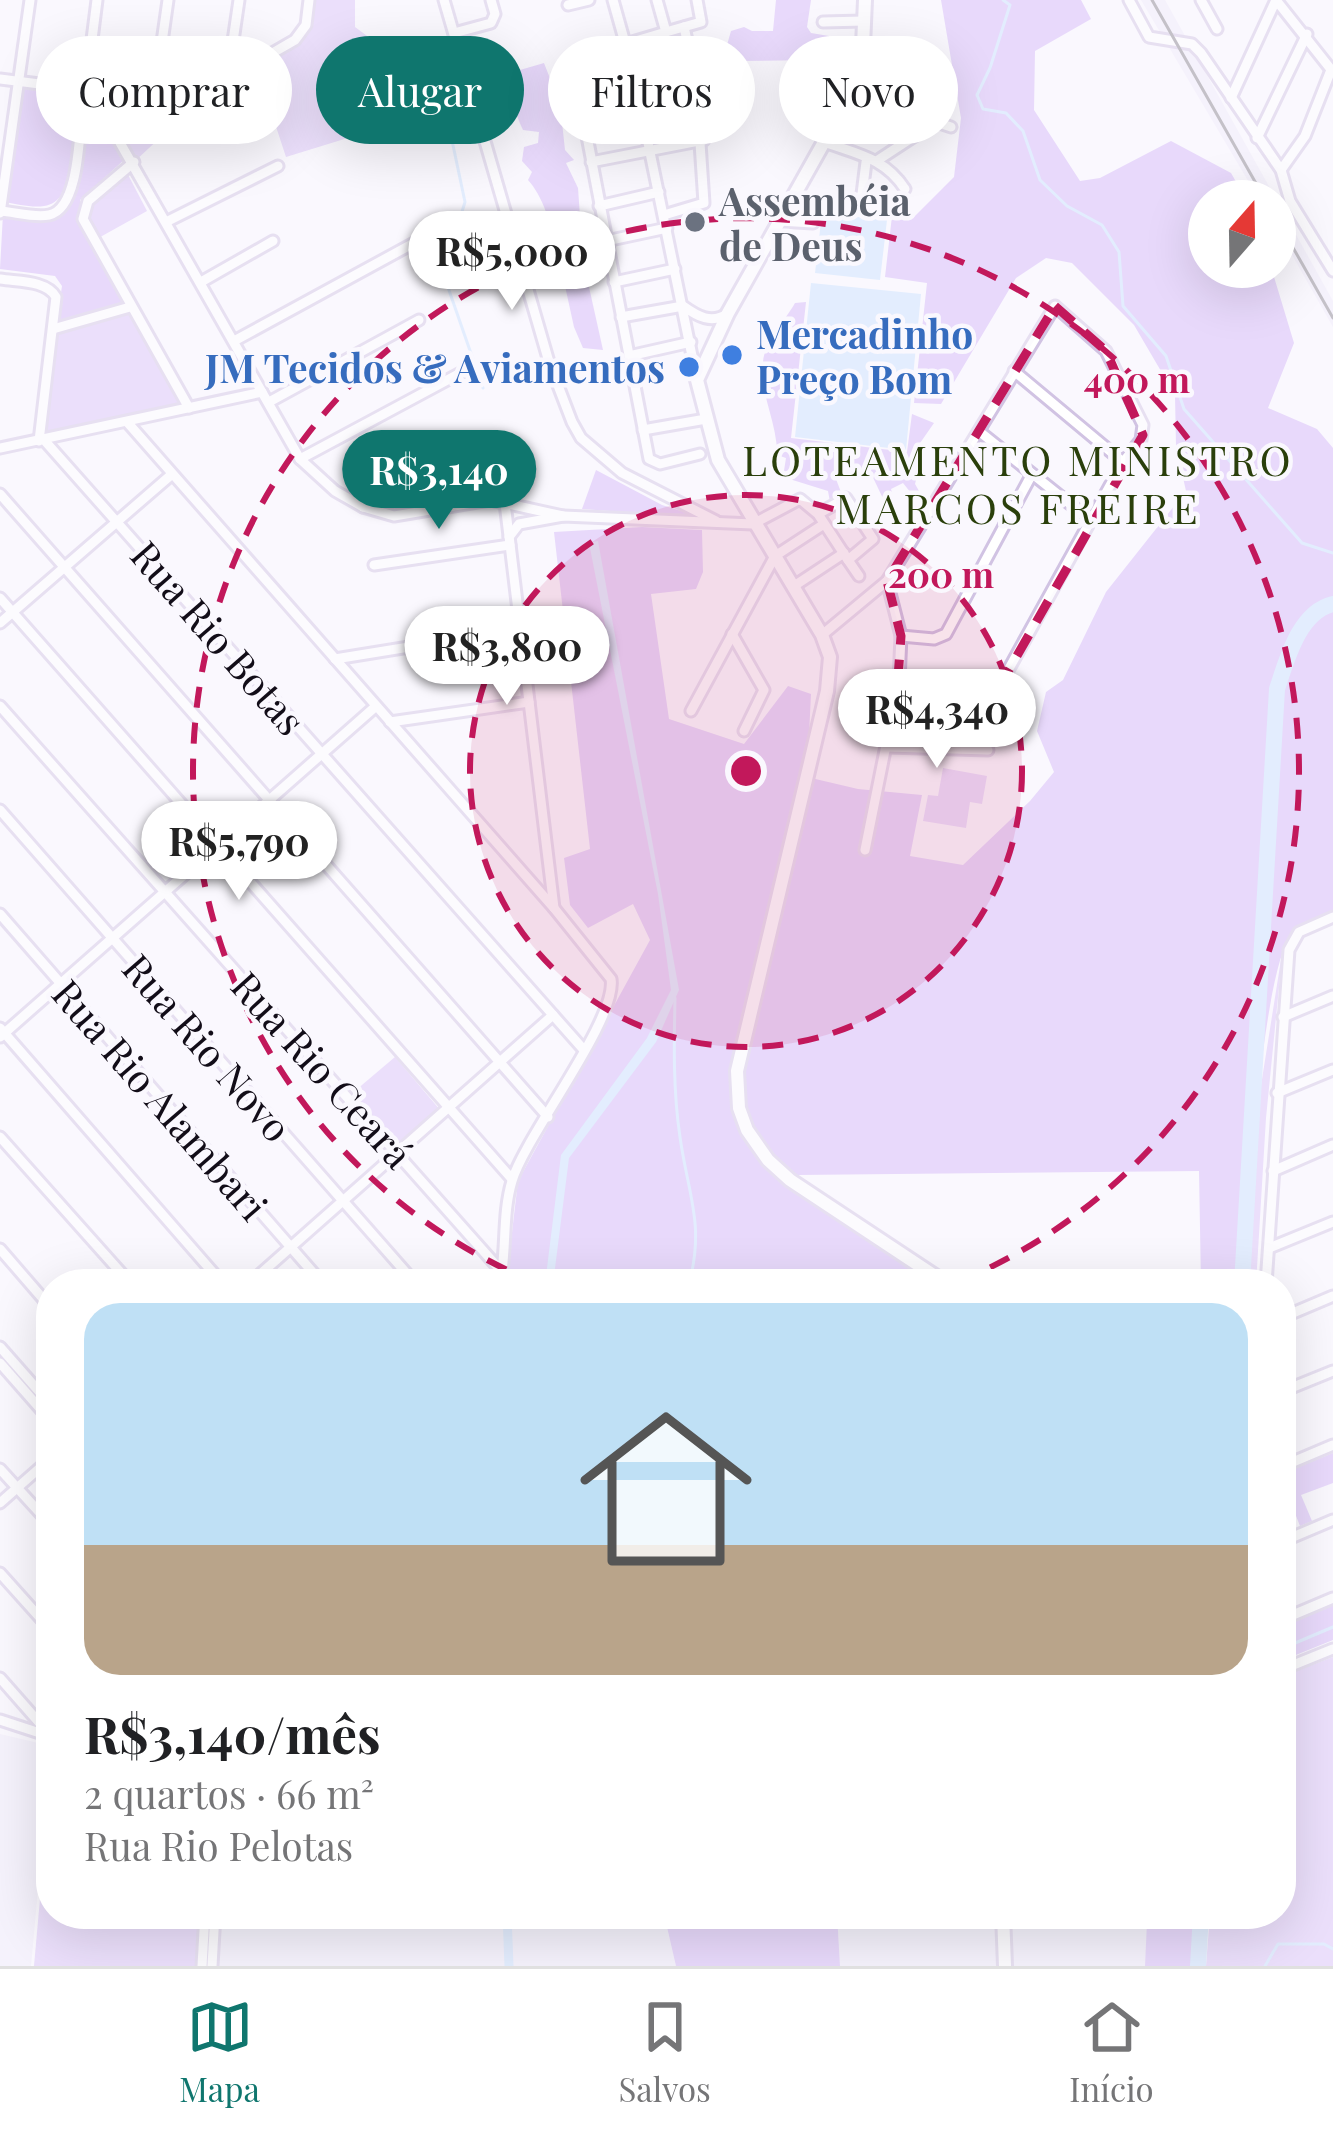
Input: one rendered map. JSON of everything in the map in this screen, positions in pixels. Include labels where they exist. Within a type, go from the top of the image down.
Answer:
[{"type":"main road","points":[[862,36],[866,0]]},
{"type":"main road","points":[[823,144],[728,313],[697,380],[718,460],[822,635],[830,657],[827,691],[739,1055],[736,1088],[754,1143],[790,1180],[924,1269]]},
{"type":"main road","points":[[1004,1929],[1005,1966]]},
{"type":"street","points":[[30,0],[0,212],[45,216],[63,208],[70,194],[77,144]]},
{"type":"street","points":[[93,36],[98,0]]},
{"type":"street","points":[[163,36],[168,0]]},
{"type":"street","points":[[234,36],[239,0]]},
{"type":"street","points":[[292,42],[306,25],[309,0]]},
{"type":"street","points":[[444,0],[549,362],[572,422],[581,437],[622,473],[716,520]]},
{"type":"street","points":[[454,34],[494,20],[491,0]]},
{"type":"street","points":[[568,5],[589,0]]},
{"type":"street","points":[[614,0],[622,36]]},
{"type":"street","points":[[657,0],[666,32]]},
{"type":"street","points":[[652,36],[702,20],[697,0]]},
{"type":"street","points":[[1129,0],[1149,37],[1196,46],[1281,170],[1290,201],[1333,271]]},
{"type":"street","points":[[1201,0],[1217,29]]},
{"type":"street","points":[[1231,98],[1276,0],[1332,71],[1305,136],[1281,170]]},
{"type":"street","points":[[823,22],[864,21]]},
{"type":"street","points":[[684,27],[686,36]]},
{"type":"street","points":[[1257,137],[1307,34]]},
{"type":"street","points":[[1322,55],[1333,45]]},
{"type":"street","points":[[0,79],[36,83]]},
{"type":"street","points":[[124,144],[300,459],[335,491],[363,507],[394,516],[490,500]]},
{"type":"street","points":[[588,144],[649,459],[660,464],[700,454]]},
{"type":"street","points":[[648,144],[697,380]]},
{"type":"street","points":[[591,162],[694,144]]},
{"type":"street","points":[[664,214],[704,203],[700,144]]},
{"type":"street","points":[[829,144],[891,170],[905,189]]},
{"type":"street","points":[[779,221],[813,223],[816,201],[854,204],[872,161],[899,144]]},
{"type":"street","points":[[134,162],[88,201],[82,214],[86,229],[189,408]]},
{"type":"street","points":[[168,221],[278,166]]},
{"type":"street","points":[[599,206],[659,192]]},
{"type":"street","points":[[606,241],[667,228]]},
{"type":"street","points":[[234,341],[425,237]]},
{"type":"street","points":[[201,282],[273,242]]},
{"type":"street","points":[[614,282],[675,269]]},
{"type":"street","points":[[0,279],[50,288],[56,297],[42,441]]},
{"type":"street","points":[[621,317],[683,306],[704,318],[728,313]]},
{"type":"street","points":[[822,635],[887,581],[1053,306],[1106,351],[1143,424],[1141,440],[1123,462],[990,703],[968,709],[896,706]]},
{"type":"street","points":[[52,329],[130,307]]},
{"type":"street","points":[[269,403],[419,320]]},
{"type":"street","points":[[628,356],[691,342]]},
{"type":"street","points":[[300,459],[466,370]]},
{"type":"street","points":[[1014,371],[1123,462]]},
{"type":"street","points":[[0,448],[262,392]]},
{"type":"street","points":[[644,430],[706,418]]},
{"type":"street","points":[[128,423],[554,908],[612,984],[584,1050],[512,1179],[502,1269]]},
{"type":"street","points":[[980,432],[1090,520]]},
{"type":"street","name":"Rua Rio Botas","points":[[42,441],[584,1050]]},
{"type":"street","points":[[363,507],[442,463],[463,485],[490,500],[563,516]]},
{"type":"street","points":[[902,636],[934,639],[946,634],[1032,474]]},
{"type":"street","points":[[0,623],[171,475]]},
{"type":"street","points":[[0,494],[548,1117]]},
{"type":"street","points":[[691,711],[775,556],[846,498],[871,531],[871,542],[794,586]]},
{"type":"street","points":[[374,565],[510,541],[520,524],[563,516],[753,524],[803,499],[859,576]]},
{"type":"street","points":[[505,503],[554,908]]},
{"type":"street","points":[[865,850],[896,706],[902,636],[887,581]]},
{"type":"street","points":[[0,598],[512,1179]]},
{"type":"street","points":[[335,659],[520,629]]},
{"type":"street","points":[[732,634],[764,690],[744,730]]},
{"type":"street","points":[[389,722],[529,702]]},
{"type":"street","name":"Rua Rio Ceará","points":[[0,706],[397,1153],[494,1269]]},
{"type":"street","points":[[210,1269],[1,1033],[376,706]]},
{"type":"street","points":[[887,747],[988,750]]},
{"type":"street","name":"Rua Rio Novo","points":[[0,810],[403,1269]]},
{"type":"street","name":"Rua Rio Alambari","points":[[0,914],[309,1269]]},
{"type":"street","points":[[1266,1269],[1289,950],[1298,932],[1333,917]]},
{"type":"street","points":[[1283,1017],[1333,996]]},
{"type":"street","points":[[265,1269],[553,1015]]},
{"type":"street","points":[[1277,1093],[1333,1070]]},
{"type":"street","points":[[0,1137],[118,1269]]},
{"type":"street","points":[[1273,1171],[1333,1145]]},
{"type":"street","points":[[1268,1248],[1333,1222]]},
{"type":"street","points":[[0,1249],[36,1291]]},
{"type":"street","points":[[1296,1312],[1333,1296]]},
{"type":"street","points":[[0,1347],[36,1388]]},
{"type":"street","points":[[0,1364],[36,1404]]},
{"type":"street","points":[[1296,1386],[1333,1371]]},
{"type":"street","points":[[1296,1461],[1333,1445]]},
{"type":"street","points":[[0,1469],[36,1509]]},
{"type":"street","points":[[0,1503],[36,1471]]},
{"type":"street","points":[[1296,1536],[1333,1520]]},
{"type":"street","points":[[0,1573],[36,1613]]},
{"type":"street","points":[[1296,1614],[1333,1598]]},
{"type":"street","points":[[1296,1664],[1333,1649]]},
{"type":"street","points":[[0,1678],[36,1719]]},
{"type":"street","points":[[0,1720],[36,1731]]},
{"type":"street","points":[[202,1966],[204,1929]]},
{"type":"street","points":[[212,1966],[214,1929]]},
{"type":"highlighted area","points":[[1055,306],[1106,351],[1143,435],[990,703],[896,706],[901,636],[887,581]]},
{"type":"shaded area","points":[[309,0],[355,0],[355,27],[367,36],[316,36],[316,144],[328,144],[286,157],[282,144],[292,144],[292,38],[302,32]]},
{"type":"shaded area","points":[[776,0],[811,0],[807,27],[811,33],[829,36],[779,36],[779,60],[755,61],[755,36],[730,36],[744,27],[773,31]]},
{"type":"shaded area","points":[[941,0],[1081,0],[1091,19],[1035,51],[1034,110],[1080,181],[1100,178],[1171,141],[1231,173],[1235,180],[1188,180],[1188,288],[1277,288],[1294,343],[1268,408],[1317,429],[1333,448],[1333,914],[1296,930],[1281,956],[1257,1100],[1243,1269],[1201,1269],[1199,1171],[797,1175],[773,1163],[925,1269],[508,1269],[518,1181],[650,940],[633,904],[588,928],[570,905],[564,858],[590,849],[554,532],[642,527],[702,530],[703,572],[696,589],[651,594],[669,719],[744,744],[788,686],[811,694],[807,777],[858,789],[922,795],[910,856],[963,865],[1054,772],[1037,731],[1046,692],[1063,680],[1106,592],[1186,491],[1176,446],[1175,395],[1134,325],[1072,263],[1046,258],[1016,278],[941,404],[914,403],[927,283],[885,277],[892,216],[913,218],[954,177],[958,36],[947,36]]},
{"type":"shaded area","points":[[1141,0],[1165,0],[1265,180],[1248,180]]},
{"type":"shaded area","points":[[544,63],[548,144],[564,144],[574,160],[566,163],[578,188],[583,260],[603,350],[583,348],[565,286],[553,282],[550,225],[528,180],[532,172],[522,161],[524,147],[538,143],[539,132],[524,130],[524,69]]},
{"type":"shaded area","points":[[24,88],[36,90],[36,144],[74,144],[68,182],[55,202],[44,206],[5,202]]},
{"type":"shaded area","points":[[79,144],[115,144],[125,159],[80,200],[80,215],[127,306],[56,326],[62,286],[55,276],[0,269],[3,214],[61,214],[72,197]]},
{"type":"shaded area","points":[[123,144],[153,144],[134,162]]},
{"type":"shaded area","points":[[125,169],[147,211],[93,241],[83,208]]},
{"type":"shaded area","points":[[1296,235],[1333,301],[1333,327],[1296,262]]},
{"type":"shaded area","points":[[806,302],[791,438],[907,452],[912,414],[934,423],[918,446],[924,449],[915,484],[919,491],[911,493],[903,483],[891,489],[895,505],[888,509],[868,467],[836,479],[842,495],[830,502],[828,491],[783,477],[786,458],[777,455],[763,362],[771,338],[795,303]]},
{"type":"shaded area","points":[[130,307],[189,408],[39,441],[53,329]]},
{"type":"shaded area","points":[[445,465],[464,497],[400,509],[379,506]]},
{"type":"shaded area","points":[[596,470],[662,505],[704,518],[582,509]]},
{"type":"shaded area","points":[[943,768],[987,776],[982,804],[970,802],[966,828],[923,821],[928,795],[938,796]]},
{"type":"shaded area","points":[[1283,947],[1257,1269],[1248,1269],[1256,1117]]},
{"type":"shaded area","points":[[395,1057],[441,1111],[396,1150],[349,1096]]},
{"type":"shaded area","points":[[1333,1453],[1333,1483],[1301,1495],[1312,1521],[1300,1526],[1296,1516],[1296,1468]]},
{"type":"shaded area","points":[[1333,1604],[1333,1640],[1296,1655],[1296,1619]]},
{"type":"shaded area","points":[[1333,1657],[1333,1966],[1206,1966],[1209,1929],[1296,1929],[1296,1671]]},
{"type":"shaded area","points":[[0,1734],[36,1742],[36,1911],[31,1966],[0,1966]]},
{"type":"shaded area","points":[[37,1929],[199,1929],[198,1966],[34,1966]]},
{"type":"shaded area","points":[[220,1929],[667,1929],[676,1966],[218,1966]]},
{"type":"shaded area","points":[[667,1929],[838,1929],[840,1966],[676,1966]]},
{"type":"shaded area","points":[[838,1929],[1148,1929],[1145,1966],[840,1966]]},
{"type":"shaded area","points":[[1147,1929],[1200,1929],[1198,1966],[1145,1966]]},
{"type":"water","points":[[822,213],[887,220],[880,280],[815,273]]},
{"type":"water","points":[[811,283],[921,294],[906,450],[795,437]]},
{"type":"water","points":[[598,541],[679,990],[656,1042],[569,1158],[555,1269],[547,1269],[561,1155],[647,1038],[671,990],[658,894],[589,543]]},
{"type":"waterway","points":[[1003,0],[1010,5],[977,95],[983,109],[1006,113],[1023,131],[1040,180],[1067,206],[1102,225],[1119,252],[1123,306],[1166,356],[1184,409],[1302,543],[1333,553]]},
{"type":"waterway","points":[[453,144],[465,202],[443,273],[483,388]]},
{"type":"waterway","points":[[1243,1269],[1277,689],[1303,626],[1333,604]]},
{"type":"waterway","points":[[675,998],[676,1102],[694,1210],[693,1269]]},
{"type":"waterway","points":[[1296,1643],[1333,1627]]},
{"type":"waterway","points":[[508,1929],[509,1966]]},
{"type":"waterway","points":[[1198,1966],[1200,1929]]},
{"type":"waterway","points":[[1265,1966],[1278,1944],[1324,1944],[1333,1949]]},
{"type":"tram line","points":[[1152,0],[1254,180]]},
{"type":"tram line","points":[[1296,253],[1333,318]]},
{"type":"place","name":"Assembéia de Deus","points":[[695,222]]},
{"type":"place","name":"Mercadinho Preço Bom","points":[[732,355]]},
{"type":"place","name":"JM Tecidos & Aviamentos","points":[[689,367]]},
{"type":"district","name":"LOTEAMENTO MINISTRO MARCOS FREIRE","points":[[1018,483]]}]
